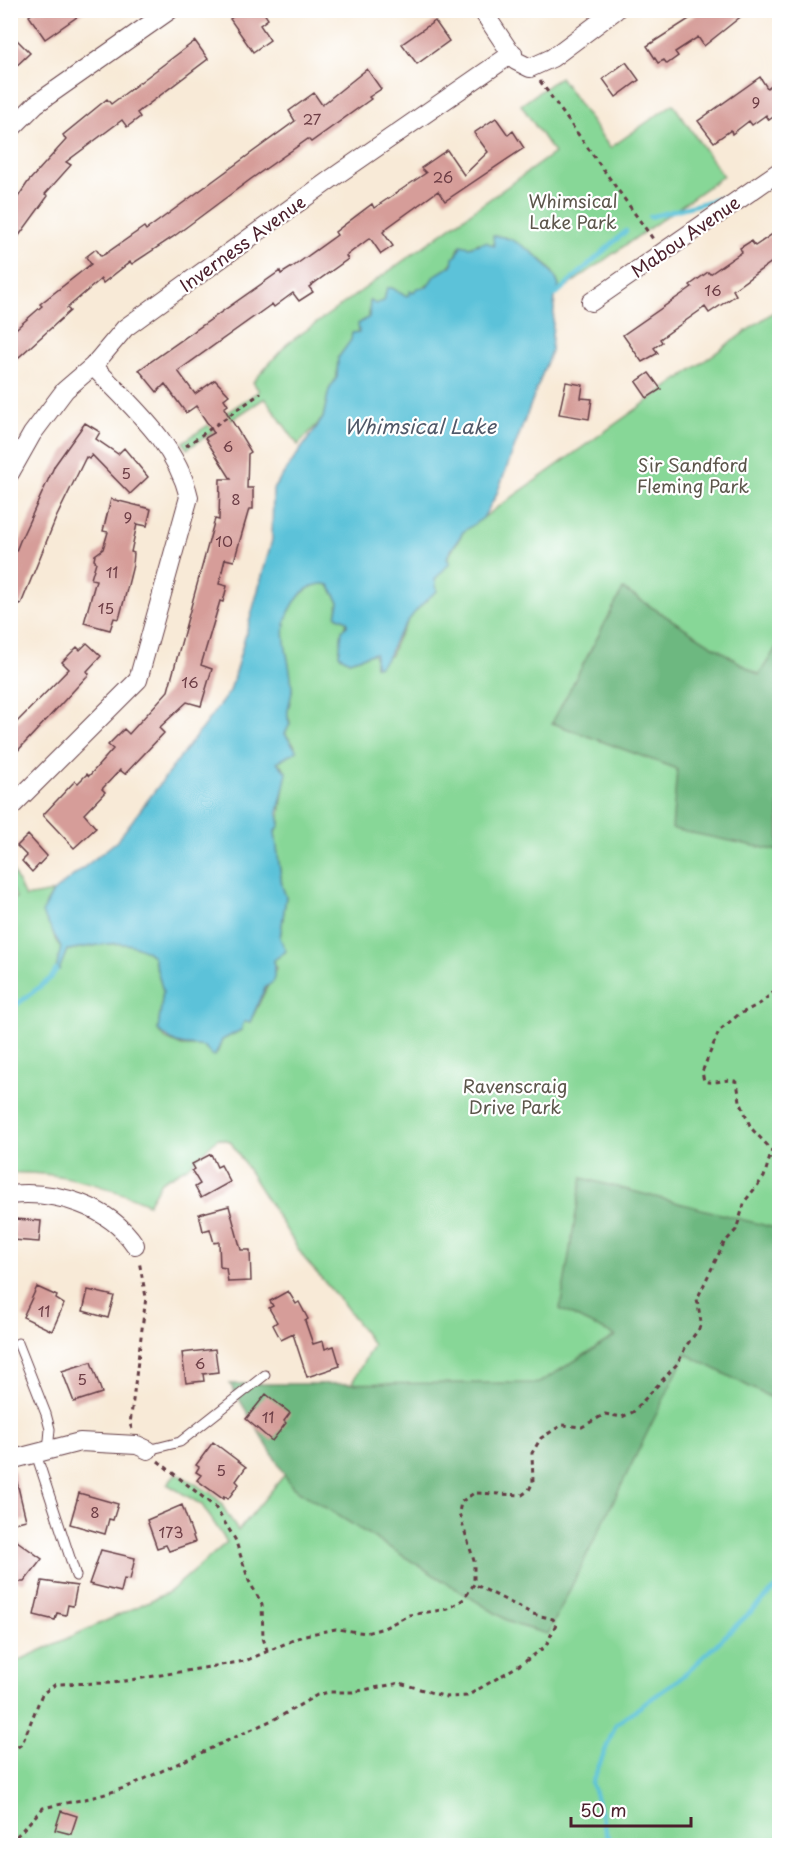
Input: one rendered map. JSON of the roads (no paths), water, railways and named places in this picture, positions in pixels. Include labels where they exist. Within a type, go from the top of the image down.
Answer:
[{"type":"street","points":[[10,130],[36,104],[170,10]]},
{"type":"street","points":[[482,10],[513,53],[516,61],[530,68],[552,58],[616,10]]},
{"type":"street","name":"Inverness Avenue","points":[[10,473],[32,434],[65,390],[93,366],[125,328],[322,186],[513,53]]},
{"type":"street","name":"Mabou Avenue","points":[[591,302],[780,171]]},
{"type":"street","points":[[10,808],[138,680],[189,497],[183,473],[162,440],[93,366]]},
{"type":"street","points":[[10,1195],[53,1196],[93,1209],[122,1228],[135,1245]]},
{"type":"street","points":[[10,1460],[42,1453],[68,1443],[81,1442],[143,1448]]},
{"type":"lane","points":[[18,1343],[50,1429],[42,1453],[76,1576]]},
{"type":"lane","points":[[143,1448],[180,1442],[265,1376]]},
{"type":"water","name":"Whimsical Lake","points":[[493,236],[512,240],[533,253],[550,270],[559,287],[555,296],[551,351],[496,496],[483,518],[463,532],[448,555],[447,559],[450,563],[435,579],[437,591],[410,619],[396,638],[389,655],[379,666],[375,666],[375,653],[349,661],[339,655],[342,630],[347,626],[347,621],[336,616],[339,602],[329,585],[318,585],[307,589],[292,606],[284,629],[292,688],[288,711],[290,724],[285,734],[297,751],[277,762],[287,773],[278,813],[280,825],[275,832],[282,886],[286,897],[280,938],[286,951],[274,960],[274,981],[265,988],[250,1022],[244,1022],[241,1030],[222,1040],[215,1056],[211,1055],[205,1047],[176,1043],[158,1030],[163,991],[153,956],[134,946],[101,945],[67,950],[59,970],[56,970],[61,947],[42,913],[53,892],[117,841],[230,691],[272,540],[273,489],[323,418],[329,390],[337,377],[338,358],[351,340],[352,333],[359,332],[358,324],[369,317],[370,300],[375,304],[384,301],[387,288],[392,288],[405,296],[409,295],[410,291],[413,293],[417,288],[427,287],[434,276],[452,265],[453,258],[457,255],[461,245],[469,247],[486,242],[494,246]]},
{"type":"waterway","points":[[768,187],[772,186],[780,195]]},
{"type":"waterway","points":[[650,217],[722,198]]},
{"type":"waterway","points":[[555,295],[626,231]]},
{"type":"waterway","points":[[10,1010],[51,978],[56,970]]},
{"type":"waterway","points":[[616,1846],[607,1836],[592,1783],[616,1724],[682,1677],[780,1584]]},
{"type":"park label","name":"Whimsical Lake Park","points":[[573,210]]},
{"type":"park label","name":"Sir Sandford Fleming Park","points":[[693,474]]},
{"type":"park label","name":"Ravenscraig Drive Park","points":[[515,1095]]}]
